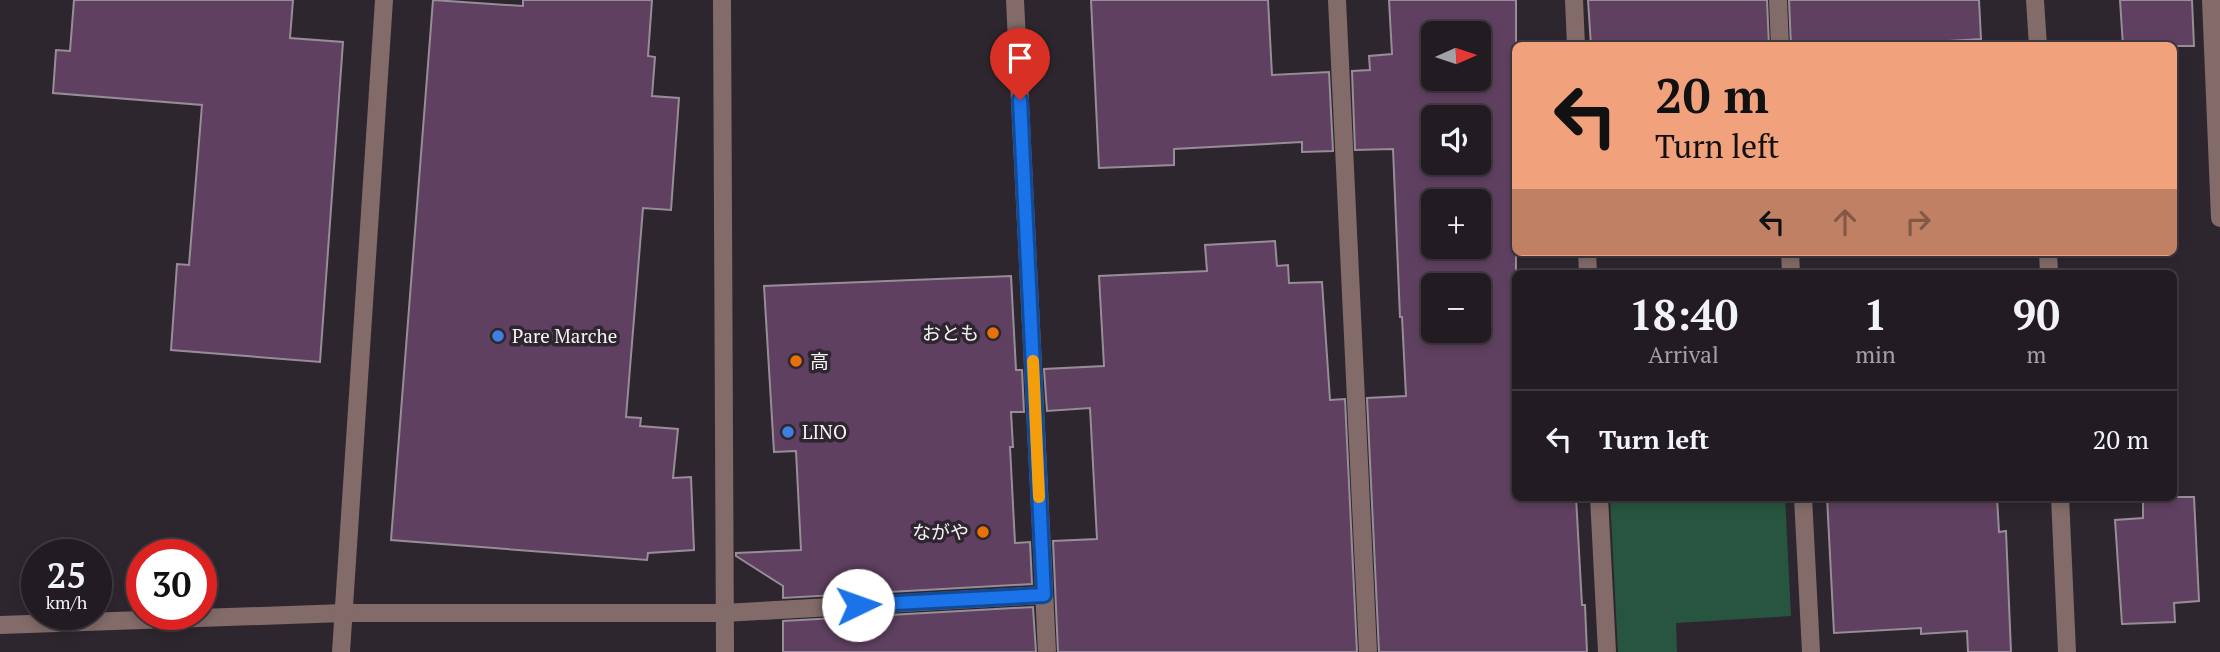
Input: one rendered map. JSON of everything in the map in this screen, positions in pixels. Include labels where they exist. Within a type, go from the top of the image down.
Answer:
[{"type":"street","points":[[341,652],[384,0]]},
{"type":"street","points":[[722,0],[725,652]]},
{"type":"street","points":[[1015,0],[1047,652]]},
{"type":"street","points":[[1337,0],[1368,652]]},
{"type":"street","points":[[1574,0],[1576,42]]},
{"type":"street","points":[[1778,0],[1780,42]]},
{"type":"street","points":[[2035,0],[2038,42]]},
{"type":"street","points":[[2211,0],[2220,218]]},
{"type":"street","points":[[1599,501],[1607,652]]},
{"type":"street","points":[[1803,501],[1811,652]]},
{"type":"street","points":[[2060,501],[2067,652]]},
{"type":"street","points":[[0,625],[344,613],[724,613],[1044,595]]},
{"type":"green space","points":[[1610,501],[1785,501],[1791,616],[1676,623],[1677,652],[1618,652]]},
{"type":"building","points":[[74,0],[293,0],[290,38],[343,42],[320,362],[171,350],[177,264],[189,265],[202,105],[53,93],[56,50],[70,51]]},
{"type":"building","points":[[433,0],[523,6],[523,0],[652,0],[648,56],[655,57],[652,96],[679,98],[671,210],[643,208],[626,417],[641,418],[640,426],[678,429],[673,478],[691,477],[694,550],[648,553],[647,560],[391,540]]},
{"type":"building","points":[[1091,0],[1268,0],[1272,75],[1329,72],[1333,151],[1302,152],[1302,142],[1174,149],[1174,165],[1099,168]]},
{"type":"building","points":[[1389,0],[1516,0],[1516,42],[1512,42],[1512,256],[1516,256],[1516,270],[1512,270],[1512,501],[1576,501],[1587,652],[1379,652],[1367,398],[1406,396],[1393,149],[1355,150],[1352,71],[1370,70],[1369,56],[1392,54]]},
{"type":"building","points":[[1588,0],[1767,0],[1769,42],[1591,42]]},
{"type":"building","points":[[1789,0],[1979,0],[1981,39],[1932,42],[1791,42]]},
{"type":"building","points":[[2120,0],[2192,0],[2194,46],[2177,46],[2177,42],[2123,42]]},
{"type":"building","points":[[1275,241],[1277,266],[1288,265],[1289,283],[1322,282],[1330,400],[1345,399],[1357,652],[1058,652],[1053,541],[1097,539],[1090,408],[1047,411],[1044,369],[1104,366],[1099,276],[1207,271],[1205,245]]},
{"type":"building","points":[[1011,276],[1016,370],[1022,370],[1024,412],[1011,412],[1015,543],[1030,542],[1032,584],[783,598],[783,586],[736,556],[736,553],[801,550],[796,451],[774,452],[764,286]]},
{"type":"building","points":[[2177,497],[2194,497],[2199,601],[2174,603],[2175,622],[2122,624],[2115,520],[2143,518],[2143,501],[2177,501]]},
{"type":"building","points":[[1827,501],[1997,501],[1999,532],[2006,531],[2011,652],[1968,652],[1967,631],[1921,634],[1921,628],[1834,633]]},
{"type":"building","points":[[1033,607],[1036,652],[783,652],[783,621]]},
{"type":"slow traffic","points":[[1033,361],[1039,497]]},
{"type":"place","name":"おとも","points":[[993,333]]},
{"type":"place","name":"Pare Marche","points":[[498,336]]},
{"type":"place","name":"高","points":[[796,361]]},
{"type":"place","name":"LINO","points":[[788,432]]},
{"type":"place","name":"ながや","points":[[983,532]]},
{"type":"route","points":[[858,605],[1044,595],[1020,100]]}]
